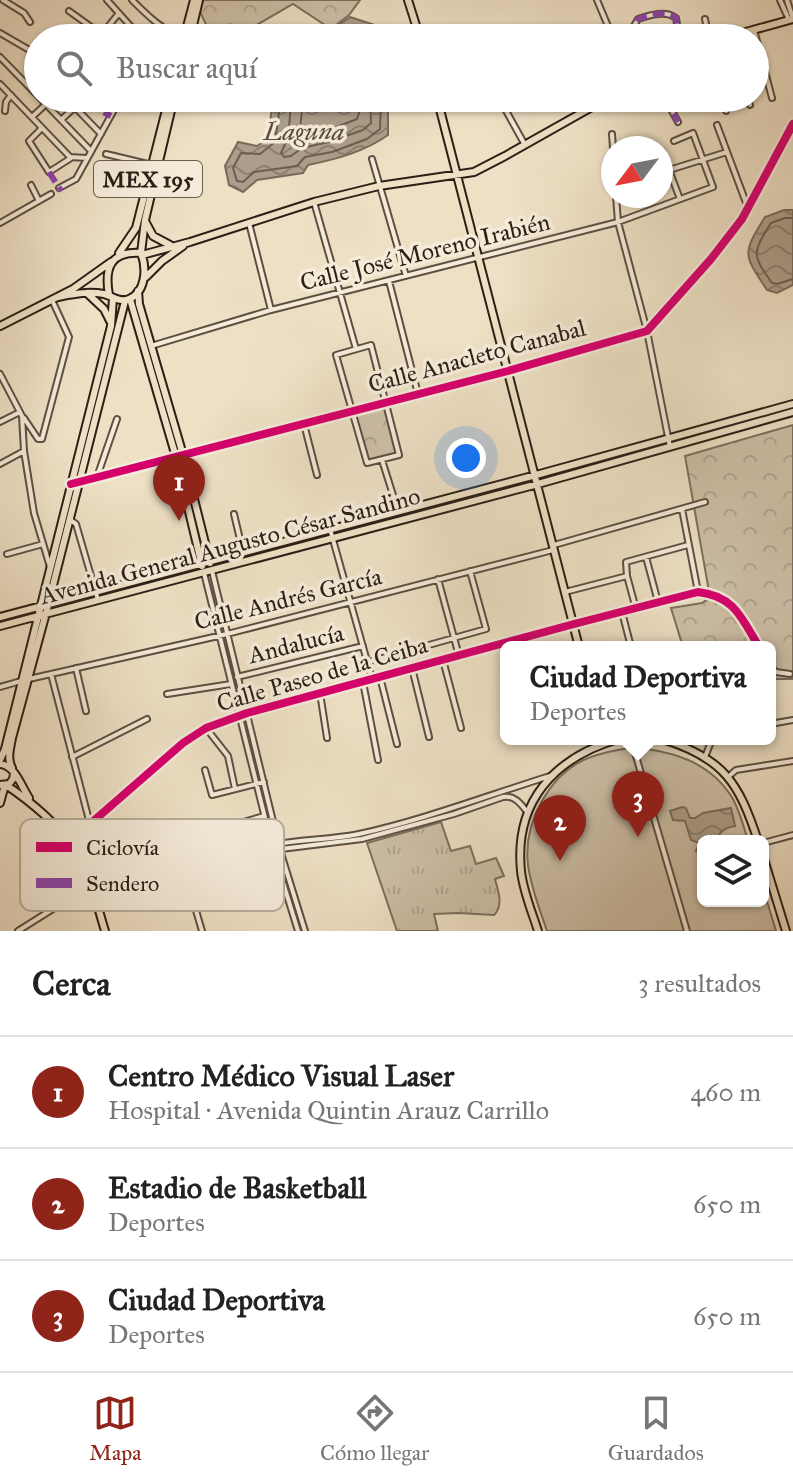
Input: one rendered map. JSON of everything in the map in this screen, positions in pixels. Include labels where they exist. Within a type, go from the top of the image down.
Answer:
[{"type":"main road","points":[[408,0],[416,24]]},
{"type":"main road","points":[[189,24],[193,2]]},
{"type":"main road","points":[[769,26],[792,19]]},
{"type":"main road","name":"MEX 195","points":[[115,258],[136,228],[168,112]]},
{"type":"main road","name":"MEX 195","points":[[141,254],[145,220],[169,112]]},
{"type":"main road","points":[[440,112],[578,641]]},
{"type":"main road","points":[[0,326],[87,280],[115,258],[129,252],[141,254],[190,242],[314,202],[379,186],[484,168],[583,112]]},
{"type":"main road","points":[[145,220],[153,236],[174,246]]},
{"type":"main road","points":[[30,802],[13,771],[9,755],[50,568],[74,483],[127,300],[162,261],[190,242]]},
{"type":"main road","points":[[141,254],[144,280]]},
{"type":"main road","points":[[44,605],[69,519],[74,483],[111,327],[108,280],[115,258]]},
{"type":"main road","points":[[138,291],[148,347],[208,572]]},
{"type":"main road","points":[[55,298],[83,293],[127,300]]},
{"type":"main road","points":[[83,293],[90,295],[104,309],[111,327]]},
{"type":"main road","points":[[127,300],[148,347]]},
{"type":"main road","name":"Avenida General Augusto César Sandino","points":[[0,626],[205,562],[793,404]]},
{"type":"main road","name":"Avenida General Augusto César Sandino","points":[[0,617],[44,605],[208,572],[793,412]]},
{"type":"main road","points":[[13,771],[0,762],[26,680]]},
{"type":"main road","points":[[538,931],[521,874],[521,838],[528,813],[550,776],[569,760],[599,745]]},
{"type":"main road","points":[[683,745],[705,757],[728,777],[747,807],[758,835]]},
{"type":"main road","points":[[4,785],[11,782],[13,771]]},
{"type":"main road","points":[[4,785],[30,802],[47,819]]},
{"type":"main road","points":[[0,803],[4,785]]},
{"type":"main road","points":[[769,876],[786,931]]},
{"type":"main road","points":[[99,911],[105,931]]},
{"type":"street","points":[[0,7],[3,0],[24,13],[30,22]]},
{"type":"street","points":[[107,0],[130,24]]},
{"type":"street","points":[[132,0],[159,24]]},
{"type":"street","points":[[597,0],[607,24]]},
{"type":"street","points":[[780,0],[792,19]]},
{"type":"street","points":[[787,0],[792,19]]},
{"type":"street","points":[[69,11],[89,24]]},
{"type":"street","points":[[110,24],[119,13]]},
{"type":"street","points":[[635,24],[638,19],[661,14],[672,15],[677,24]]},
{"type":"street","points":[[705,19],[706,24]]},
{"type":"street","points":[[0,33],[24,47]]},
{"type":"street","points":[[0,57],[24,82]]},
{"type":"street","points":[[0,84],[24,109]]},
{"type":"street","points":[[769,87],[772,98]]},
{"type":"street","points":[[5,111],[11,95]]},
{"type":"street","points":[[27,112],[71,158]]},
{"type":"street","points":[[32,117],[37,112]]},
{"type":"street","points":[[54,112],[91,151]]},
{"type":"street","points":[[61,120],[70,112]]},
{"type":"street","points":[[80,112],[101,134]]},
{"type":"street","points":[[59,188],[76,180],[113,112]]},
{"type":"street","points":[[507,112],[525,145]]},
{"type":"street","points":[[673,112],[678,122]]},
{"type":"street","points":[[647,331],[719,249],[748,208],[793,124]]},
{"type":"street","points":[[717,125],[748,208]]},
{"type":"street","points":[[42,128],[29,141],[49,172],[71,158],[87,158]]},
{"type":"street","points":[[674,141],[693,133],[703,159]]},
{"type":"street","points":[[680,199],[669,170],[727,152]]},
{"type":"street","points":[[106,154],[152,165]]},
{"type":"street","points":[[372,159],[406,276]]},
{"type":"street","name":"Calle José Moreno Irabién","points":[[148,347],[271,310],[618,222],[713,187],[703,159]]},
{"type":"street","points":[[31,185],[39,201]]},
{"type":"street","points":[[0,223],[51,194]]},
{"type":"street","points":[[314,202],[356,349]]},
{"type":"street","points":[[617,208],[647,331],[670,447]]},
{"type":"street","points":[[249,222],[271,310]]},
{"type":"street","points":[[389,281],[418,394]]},
{"type":"street","points":[[0,374],[21,414],[37,438],[42,440],[69,337],[55,298]]},
{"type":"street","name":"Calle Anacleto Canabal","points":[[74,483],[508,371],[647,331]]},
{"type":"street","points":[[371,345],[384,403],[399,455],[367,463],[336,355],[371,345]]},
{"type":"street","points":[[0,422],[21,414]]},
{"type":"street","points":[[21,414],[34,513],[50,568]]},
{"type":"street","points":[[97,477],[117,419]]},
{"type":"street","points":[[304,424],[317,475]]},
{"type":"street","points":[[0,464],[24,451]]},
{"type":"street","points":[[382,460],[398,511]]},
{"type":"street","name":"Calle Andrés García","points":[[0,687],[227,634],[470,571],[705,502]]},
{"type":"street","points":[[682,509],[698,592],[714,594],[734,605],[755,641]]},
{"type":"street","points":[[234,514],[243,552]]},
{"type":"street","points":[[69,519],[76,524],[97,596]]},
{"type":"street","points":[[330,529],[372,679]]},
{"type":"street","points":[[7,554],[43,544]]},
{"type":"street","points":[[636,609],[626,562],[688,545]]},
{"type":"street","points":[[646,557],[658,602]]},
{"type":"street","points":[[368,662],[486,629],[470,571]]},
{"type":"street","points":[[208,572],[227,634],[273,819]]},
{"type":"street","points":[[208,572],[220,635],[265,819]]},
{"type":"street","points":[[565,592],[627,576]]},
{"type":"street","points":[[438,579],[459,656]]},
{"type":"street","name":"Calle Paseo de la Ceiba","points":[[513,641],[698,592]]},
{"type":"street","points":[[622,612],[629,641]]},
{"type":"street","name":"Calle Paseo de la Ceiba","points":[[96,819],[183,743],[206,728],[239,715],[500,645]]},
{"type":"street","name":"Andalucía","points":[[167,694],[231,681],[363,646]]},
{"type":"street","points":[[443,660],[461,728]]},
{"type":"street","points":[[76,668],[86,711]]},
{"type":"street","points":[[412,668],[429,737]]},
{"type":"street","points":[[776,672],[790,674]]},
{"type":"street","points":[[51,674],[89,819]]},
{"type":"street","points":[[380,677],[397,744]]},
{"type":"street","points":[[363,682],[378,760]]},
{"type":"street","points":[[320,693],[327,738]]},
{"type":"street","points":[[72,757],[147,719]]},
{"type":"street","points":[[206,728],[228,756],[235,789]]},
{"type":"street","points":[[633,745],[687,931]]},
{"type":"street","points":[[705,757],[710,745]]},
{"type":"street","points":[[728,777],[736,770],[793,761]]},
{"type":"street","points":[[205,770],[212,795],[264,782]]},
{"type":"street","points":[[467,807],[550,776]]},
{"type":"street","points":[[284,847],[362,839],[510,796],[528,813]]},
{"type":"street","points":[[254,819],[264,816]]},
{"type":"street","points":[[769,840],[793,835]]},
{"type":"street","points":[[284,863],[305,931]]},
{"type":"street","points":[[284,886],[298,931]]},
{"type":"street","points":[[286,893],[293,891]]},
{"type":"street","points":[[18,931],[50,911]]},
{"type":"street","points":[[196,911],[202,931]]},
{"type":"green space","points":[[203,0],[360,0],[337,24],[323,24],[293,4],[258,24],[206,24],[200,12]]},
{"type":"green space","points":[[384,403],[399,455],[367,463],[353,410]]},
{"type":"green space","points":[[793,425],[793,679],[776,679],[776,641],[681,641],[671,608],[702,603],[710,597],[685,456]]},
{"type":"green space","points":[[630,748],[674,755],[701,767],[724,786],[733,799],[746,835],[697,835],[697,907],[769,907],[776,931],[547,931],[528,865],[534,818],[541,802],[561,776],[588,758]]},
{"type":"green space","points":[[441,822],[451,851],[470,846],[476,864],[496,858],[504,876],[495,879],[499,907],[494,915],[434,914],[438,931],[397,931],[367,843]]},
{"type":"water","points":[[350,17],[372,24],[340,24]]},
{"type":"water","name":"Laguna","points":[[271,112],[388,112],[388,135],[369,146],[308,165],[303,173],[257,180],[243,192],[229,185],[225,166],[238,142],[257,146],[268,139]]},
{"type":"water","points":[[793,210],[793,285],[777,293],[767,290],[753,269],[748,254],[752,239],[765,217]]},
{"type":"water","points":[[686,808],[690,818],[695,818],[703,813],[731,808],[735,826],[719,835],[697,835],[697,842],[691,840],[685,821],[673,820],[670,811]]},
{"type":"marked path","points":[[635,24],[638,19],[663,14],[676,18],[677,24]]},
{"type":"marked path","points":[[103,112],[111,116]]},
{"type":"marked path","points":[[673,112],[678,122]]},
{"type":"marked path","points":[[49,172],[61,191]]},
{"type":"cycle path","points":[[71,484],[508,371],[647,331],[742,219],[793,124]]},
{"type":"cycle path","points":[[512,641],[698,592],[711,594],[729,604],[742,618],[755,641]]},
{"type":"cycle path","points":[[96,819],[183,743],[206,728],[247,713],[500,644]]},
{"type":"place","name":"Centro Médico Visual Laser","points":[[179,521]]},
{"type":"place","name":"Ciudad Deportiva","points":[[638,837]]},
{"type":"place","name":"Estadio de Basketball","points":[[560,861]]}]
